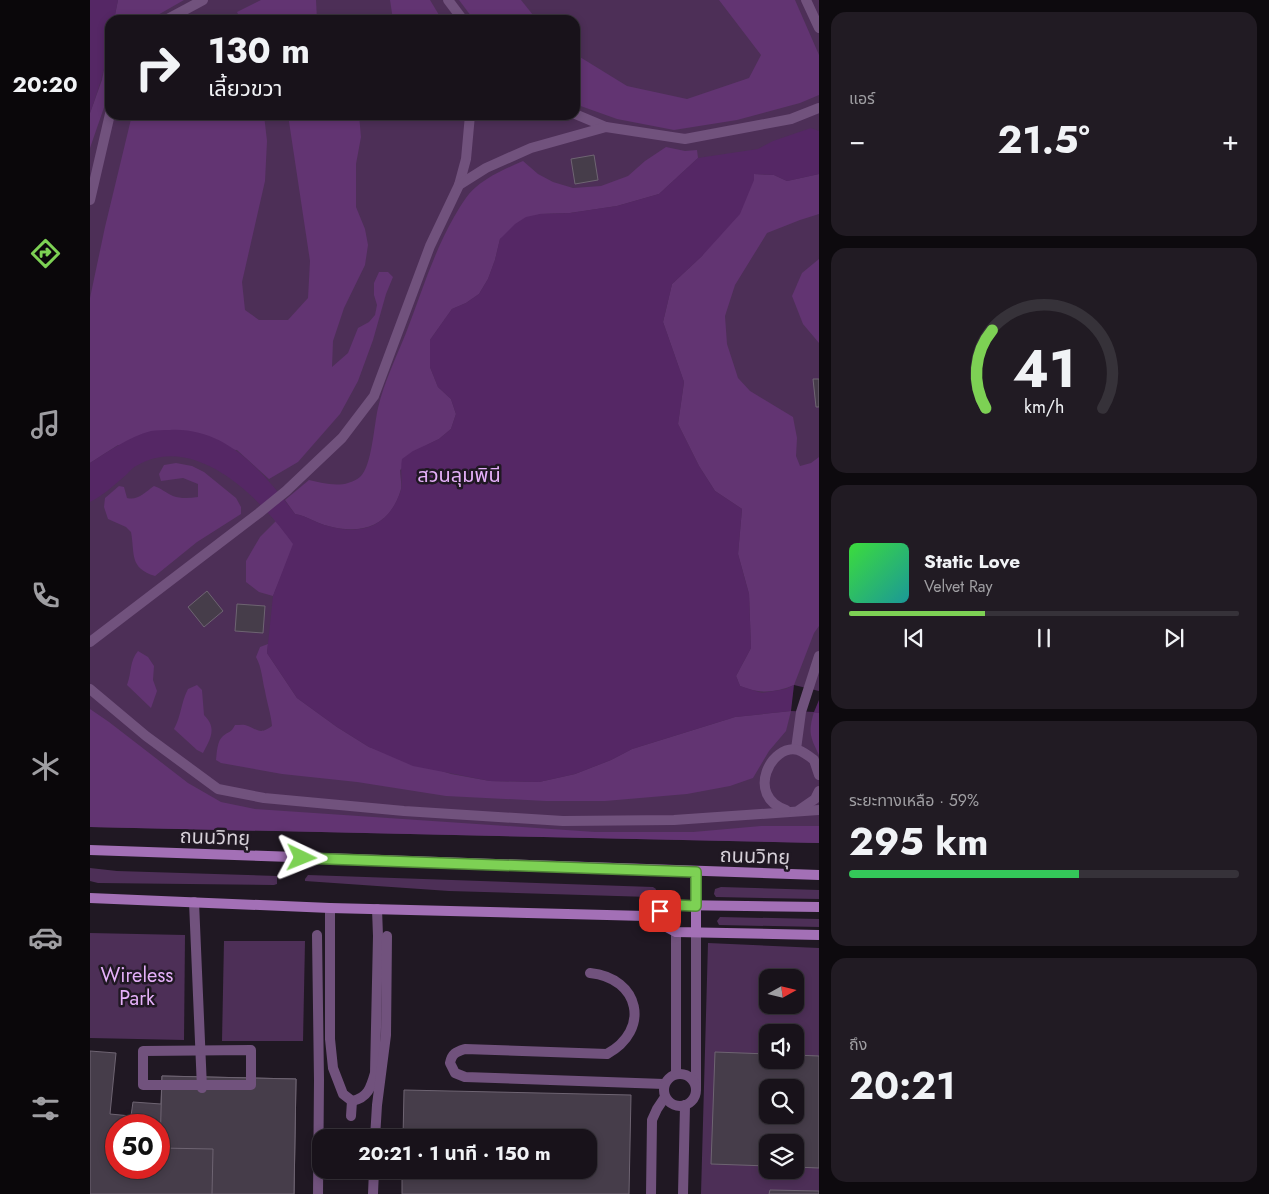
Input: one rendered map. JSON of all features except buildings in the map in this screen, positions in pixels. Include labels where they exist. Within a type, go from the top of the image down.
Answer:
[{"type":"main road","name":"ถนนวิทยุ","points":[[90,850],[819,875]]},
{"type":"main road","points":[[696,872],[696,931]]},
{"type":"main road","points":[[90,898],[377,910],[646,916],[674,905],[819,907]]},
{"type":"main road","points":[[646,916],[676,932],[819,935]]},
{"type":"street","points":[[175,15],[203,0]]},
{"type":"street","points":[[448,0],[459,15]]},
{"type":"street","points":[[806,0],[819,28]]},
{"type":"street","points":[[580,116],[606,127],[685,139],[791,120],[819,108]]},
{"type":"street","points":[[90,200],[109,120]]},
{"type":"street","points":[[90,642],[260,513],[286,491],[342,438],[374,396],[430,246],[459,185],[466,159],[470,120]]},
{"type":"street","points":[[459,185],[486,168],[531,148],[606,127]]},
{"type":"street","points":[[796,749],[801,712],[819,656]]},
{"type":"street","points":[[90,689],[146,736],[218,789],[264,798],[404,812],[563,821],[674,820],[819,810]]},
{"type":"street","points":[[794,811],[770,802],[766,795],[764,785],[772,760],[779,754],[796,749],[814,760],[819,775]]},
{"type":"street","points":[[794,811],[815,799],[819,791]]},
{"type":"street","points":[[194,902],[202,1087]]},
{"type":"street","points":[[330,908],[330,1039],[333,1068],[343,1094],[352,1100],[360,1099],[366,1094],[372,1085],[375,1072],[377,910]]},
{"type":"street","points":[[696,931],[696,1087],[693,1098],[685,1105],[675,1105],[665,1097],[663,1089],[667,1080],[676,1074],[686,1075],[691,1078],[696,1087]]},
{"type":"street","points":[[676,932],[676,1074]]},
{"type":"street","points":[[317,935],[318,1194]]},
{"type":"street","points":[[376,1129],[386,1035],[387,936]]},
{"type":"street","points":[[590,974],[603,974],[615,980],[626,989],[632,1000],[635,1014],[633,1027],[627,1039],[618,1048],[607,1054],[465,1049],[456,1052],[452,1056],[450,1063],[455,1073],[465,1077],[664,1084]]},
{"type":"street","points":[[250,1050],[251,1085],[202,1087],[143,1086],[143,1051],[250,1050]]},
{"type":"street","points":[[651,1194],[652,1120],[665,1097]]},
{"type":"street","points":[[351,1116],[352,1100]]},
{"type":"street","points":[[683,1194],[685,1105]]},
{"type":"street","points":[[373,1194],[374,1179]]},
{"type":"green space","name":"สวนลุมพินี","points":[[90,0],[819,0],[819,843],[90,827]]},
{"type":"green space","points":[[90,868],[117,871],[277,876],[277,884],[98,883],[90,881]]},
{"type":"green space","points":[[308,875],[653,887],[656,889],[650,897],[449,891],[305,881]]},
{"type":"green space","points":[[721,887],[819,890],[819,899],[716,897],[714,894],[715,889]]},
{"type":"green space","points":[[720,917],[819,919],[819,927],[719,925],[717,921]]},
{"type":"green space","name":"Wireless Park","points":[[90,933],[185,935],[184,1040],[90,1038]]},
{"type":"green space","name":"Wireless Park","points":[[224,941],[305,941],[303,1041],[222,1041]]},
{"type":"green space","points":[[708,943],[819,948],[819,1194],[701,1194]]},
{"type":"shaded area","points":[[90,0],[118,0],[115,15],[105,15],[105,62],[90,113]]},
{"type":"shaded area","points":[[118,0],[184,0],[158,15],[115,15]]},
{"type":"shaded area","points":[[261,0],[316,0],[317,15],[238,15],[237,12]]},
{"type":"shaded area","points":[[390,0],[430,0],[439,15],[392,15]]},
{"type":"shaded area","points":[[459,0],[521,0],[533,15],[470,15]]},
{"type":"shaded area","points":[[719,0],[795,0],[819,55],[819,95],[800,103],[737,120],[674,130],[617,119],[580,106],[580,57],[627,86],[687,99],[749,78],[761,55]]},
{"type":"shaded area","points":[[105,65],[105,104],[90,148],[90,113],[102,80]]},
{"type":"shaded area","points":[[131,120],[265,120],[267,141],[265,181],[242,282],[245,310],[259,320],[288,320],[308,298],[310,261],[289,120],[359,120],[361,137],[356,164],[356,207],[365,229],[368,245],[365,265],[344,308],[333,341],[332,367],[348,353],[358,328],[369,322],[375,315],[377,305],[374,295],[374,283],[379,272],[388,272],[393,277],[358,381],[340,414],[298,462],[269,479],[237,450],[118,445],[90,463],[90,298]]},
{"type":"shaded area","points":[[811,128],[819,131],[819,174],[787,181],[774,175],[754,174],[754,180],[740,214],[702,256],[672,284],[663,322],[684,382],[678,424],[699,466],[715,491],[742,509],[738,554],[749,594],[751,648],[736,676],[740,686],[762,693],[786,689],[794,685],[819,691],[819,713],[791,711],[735,717],[632,749],[611,760],[575,774],[539,782],[490,781],[413,766],[369,747],[297,698],[267,653],[273,596],[293,544],[264,508],[246,491],[226,476],[205,464],[183,457],[160,457],[138,465],[109,490],[90,502],[90,463],[127,441],[151,431],[190,431],[209,436],[226,444],[242,456],[270,483],[295,514],[341,529],[352,530],[373,525],[382,520],[396,502],[402,487],[402,459],[413,451],[439,439],[451,429],[456,414],[451,399],[438,387],[430,367],[430,340],[452,309],[466,303],[479,294],[488,279],[500,239],[515,224],[526,217],[540,214],[570,213],[617,206],[659,194],[698,158],[758,149],[773,141]]},
{"type":"shaded area","points":[[666,147],[685,151],[697,150],[698,158],[659,194],[617,206],[570,213],[540,214],[500,239],[488,279],[479,294],[466,303],[452,309],[430,340],[430,367],[438,387],[451,399],[456,414],[451,429],[439,439],[427,445],[400,470],[401,489],[390,512],[374,525],[352,529],[340,529],[324,525],[295,514],[285,500],[309,480],[328,484],[348,483],[360,477],[364,472],[370,455],[378,408],[387,379],[440,245],[459,209],[473,190],[493,175],[523,161],[538,174],[553,182],[573,188],[601,186],[628,176],[645,161]]},
{"type":"shaded area","points":[[754,174],[774,175],[787,181],[819,174],[819,214],[767,233],[735,285],[725,316],[727,344],[738,378],[750,391],[793,417],[797,438],[796,456],[800,466],[811,463],[819,457],[819,626],[814,633],[794,685],[767,692],[740,686],[736,676],[751,648],[749,594],[738,554],[742,509],[715,491],[699,466],[678,424],[684,382],[663,322],[672,284],[702,256]]},
{"type":"shaded area","points":[[819,259],[819,343],[803,324],[792,296],[802,273]]},
{"type":"shaded area","points":[[176,463],[192,466],[204,472],[236,498],[241,507],[241,514],[197,542],[155,576],[141,569],[137,564],[133,553],[131,532],[126,527],[108,519],[104,507],[105,498],[119,486],[124,487],[127,498],[131,499],[154,486],[176,497],[198,497],[198,484],[183,478],[161,481],[159,474],[164,465]]},
{"type":"shaded area","points":[[276,521],[294,544],[273,596],[259,592],[246,582],[246,561],[260,537]]},
{"type":"shaded area","points":[[268,644],[267,653],[297,698],[369,747],[451,774],[490,781],[539,782],[575,774],[611,760],[632,749],[735,717],[791,711],[786,731],[769,751],[753,778],[730,786],[687,794],[605,801],[546,801],[446,796],[357,782],[282,774],[221,763],[216,760],[220,741],[235,725],[245,725],[260,731],[272,726],[261,669],[256,657],[260,647]]},
{"type":"shaded area","points":[[138,651],[148,657],[154,666],[153,680],[157,691],[151,708],[127,685],[133,659]]},
{"type":"shaded area","points":[[197,685],[202,690],[204,715],[212,729],[203,753],[197,750],[174,729],[188,689]]},
{"type":"shaded area","points":[[90,709],[188,783],[221,802],[255,809],[595,832],[693,832],[761,826],[819,826],[819,843],[90,827]]},
{"type":"shaded area","points":[[814,712],[819,713],[819,755],[811,734]]},
{"type":"pier","points":[[794,685],[819,691],[819,700],[814,712],[791,711]]},
{"type":"route","points":[[302,858],[696,872],[696,906],[674,905],[660,911]]}]
